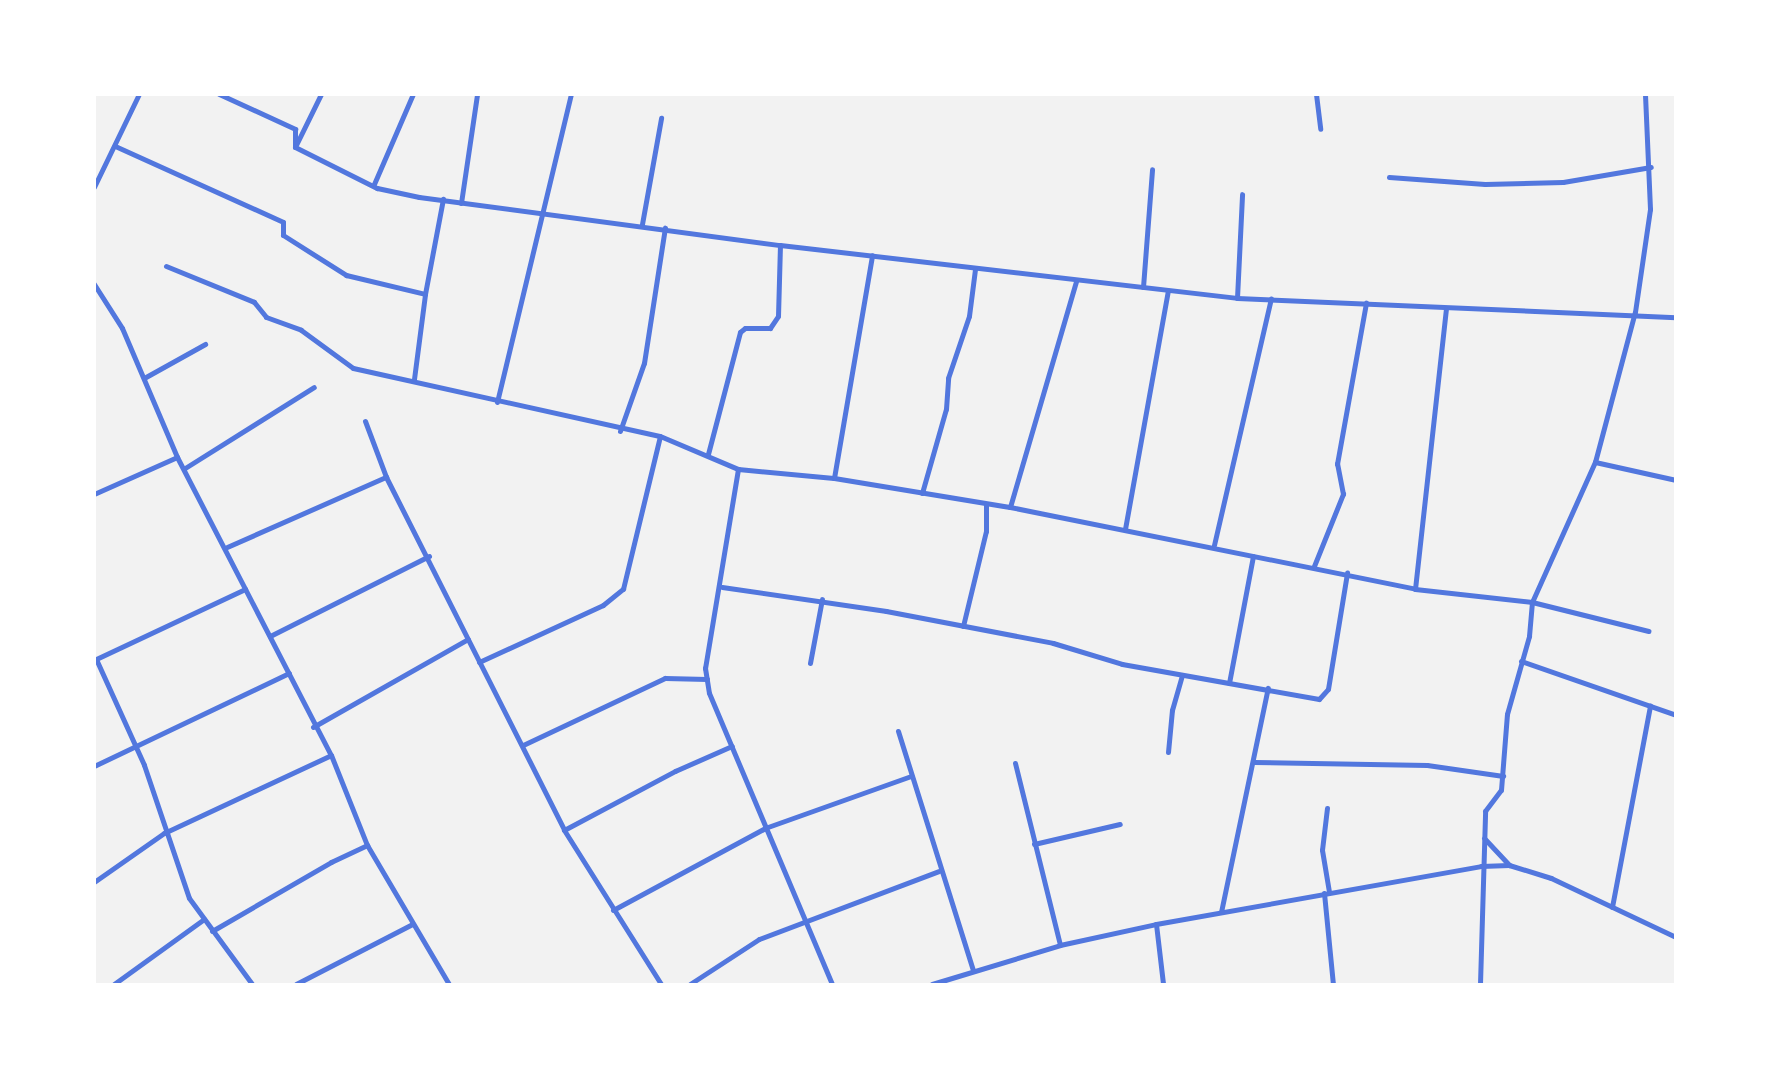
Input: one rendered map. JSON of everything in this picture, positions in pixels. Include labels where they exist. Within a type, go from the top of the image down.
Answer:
[{"type":"street","points":[[94,187],[139,94]]},
{"type":"street","points":[[219,94],[230,96],[295,129],[295,147]]},
{"type":"street","points":[[295,147],[321,94]]},
{"type":"street","points":[[374,184],[413,94]]},
{"type":"street","points":[[461,203],[477,94]]},
{"type":"street","points":[[497,402],[534,236],[546,212],[571,94]]},
{"type":"street","points":[[1316,94],[1320,129]]},
{"type":"street","points":[[1480,985],[1485,811],[1501,790],[1507,714],[1521,661],[1532,602],[1595,462],[1635,312],[1650,209],[1651,167],[1645,94]]},
{"type":"street","points":[[642,224],[661,118]]},
{"type":"street","points":[[115,146],[283,222],[283,235],[346,275],[425,294]]},
{"type":"street","points":[[295,147],[374,184],[461,203],[642,224],[780,246],[1237,298],[1446,309],[1635,312],[1675,317]]},
{"type":"street","points":[[1389,177],[1485,184],[1563,183],[1651,167]]},
{"type":"street","points":[[1143,288],[1152,169]]},
{"type":"street","points":[[1237,298],[1242,194]]},
{"type":"street","points":[[414,380],[425,294],[443,199]]},
{"type":"street","points":[[620,431],[644,363],[665,228]]},
{"type":"street","points":[[708,454],[740,332],[745,328],[769,328],[778,316],[780,246]]},
{"type":"street","points":[[834,478],[872,255]]},
{"type":"street","points":[[166,266],[254,302],[266,317],[300,330],[353,368],[414,380],[620,431],[660,436],[708,454],[738,470],[834,478],[1010,507],[1214,545],[1415,589],[1532,602],[1648,631]]},
{"type":"street","points":[[922,493],[946,409],[948,378],[969,316],[975,269]]},
{"type":"street","points":[[1010,507],[1076,281]]},
{"type":"street","points":[[94,284],[122,328],[177,457],[227,547],[313,727],[331,755],[367,845],[449,985]]},
{"type":"street","points":[[1125,529],[1168,291]]},
{"type":"street","points":[[1214,545],[1271,299]]},
{"type":"street","points":[[1314,566],[1343,494],[1337,464],[1366,303]]},
{"type":"street","points":[[1415,589],[1446,309]]},
{"type":"street","points":[[144,378],[205,344]]},
{"type":"street","points":[[185,468],[314,387]]},
{"type":"street","points":[[365,421],[386,477],[429,556],[564,830],[661,985]]},
{"type":"street","points":[[480,662],[603,605],[623,589],[660,436]]},
{"type":"street","points":[[94,494],[177,457]]},
{"type":"street","points":[[1595,462],[1675,480]]},
{"type":"street","points":[[738,470],[722,587],[705,668],[707,680],[803,921],[832,985]]},
{"type":"street","points":[[227,547],[386,477]]},
{"type":"street","points":[[962,626],[986,531],[986,504]]},
{"type":"street","points":[[1229,682],[1253,555]]},
{"type":"street","points":[[270,636],[429,556]]},
{"type":"street","points":[[722,587],[822,599],[1053,643],[1122,664],[1319,699],[1327,694],[1347,573]]},
{"type":"street","points":[[245,589],[95,660],[132,745],[144,765],[164,833],[189,898],[252,985]]},
{"type":"street","points":[[810,663],[822,599]]},
{"type":"street","points":[[313,727],[468,639]]},
{"type":"street","points":[[1521,661],[1675,715]]},
{"type":"street","points":[[94,765],[289,673]]},
{"type":"street","points":[[1168,752],[1172,710],[1182,675]]},
{"type":"street","points":[[523,745],[665,678],[707,680]]},
{"type":"street","points":[[1220,912],[1268,688]]},
{"type":"street","points":[[1612,907],[1650,706]]},
{"type":"street","points":[[898,731],[939,871],[973,970]]},
{"type":"street","points":[[564,830],[675,771],[732,746]]},
{"type":"street","points":[[94,882],[164,833],[331,755]]},
{"type":"street","points":[[1254,762],[1427,765],[1503,776]]},
{"type":"street","points":[[1015,763],[1060,945]]},
{"type":"street","points":[[613,910],[765,828],[911,776]]},
{"type":"street","points":[[1327,808],[1322,850],[1333,985]]},
{"type":"street","points":[[1034,844],[1120,824]]},
{"type":"street","points":[[1483,838],[1509,865]]},
{"type":"street","points":[[212,931],[318,869],[367,845]]},
{"type":"street","points":[[932,985],[1060,945],[1156,924],[1326,893],[1509,865],[1551,878],[1675,937]]},
{"type":"street","points":[[690,985],[750,943],[939,871]]},
{"type":"street","points":[[114,985],[204,919]]},
{"type":"street","points":[[296,985],[412,924]]},
{"type":"street","points":[[1156,924],[1163,985]]}]
